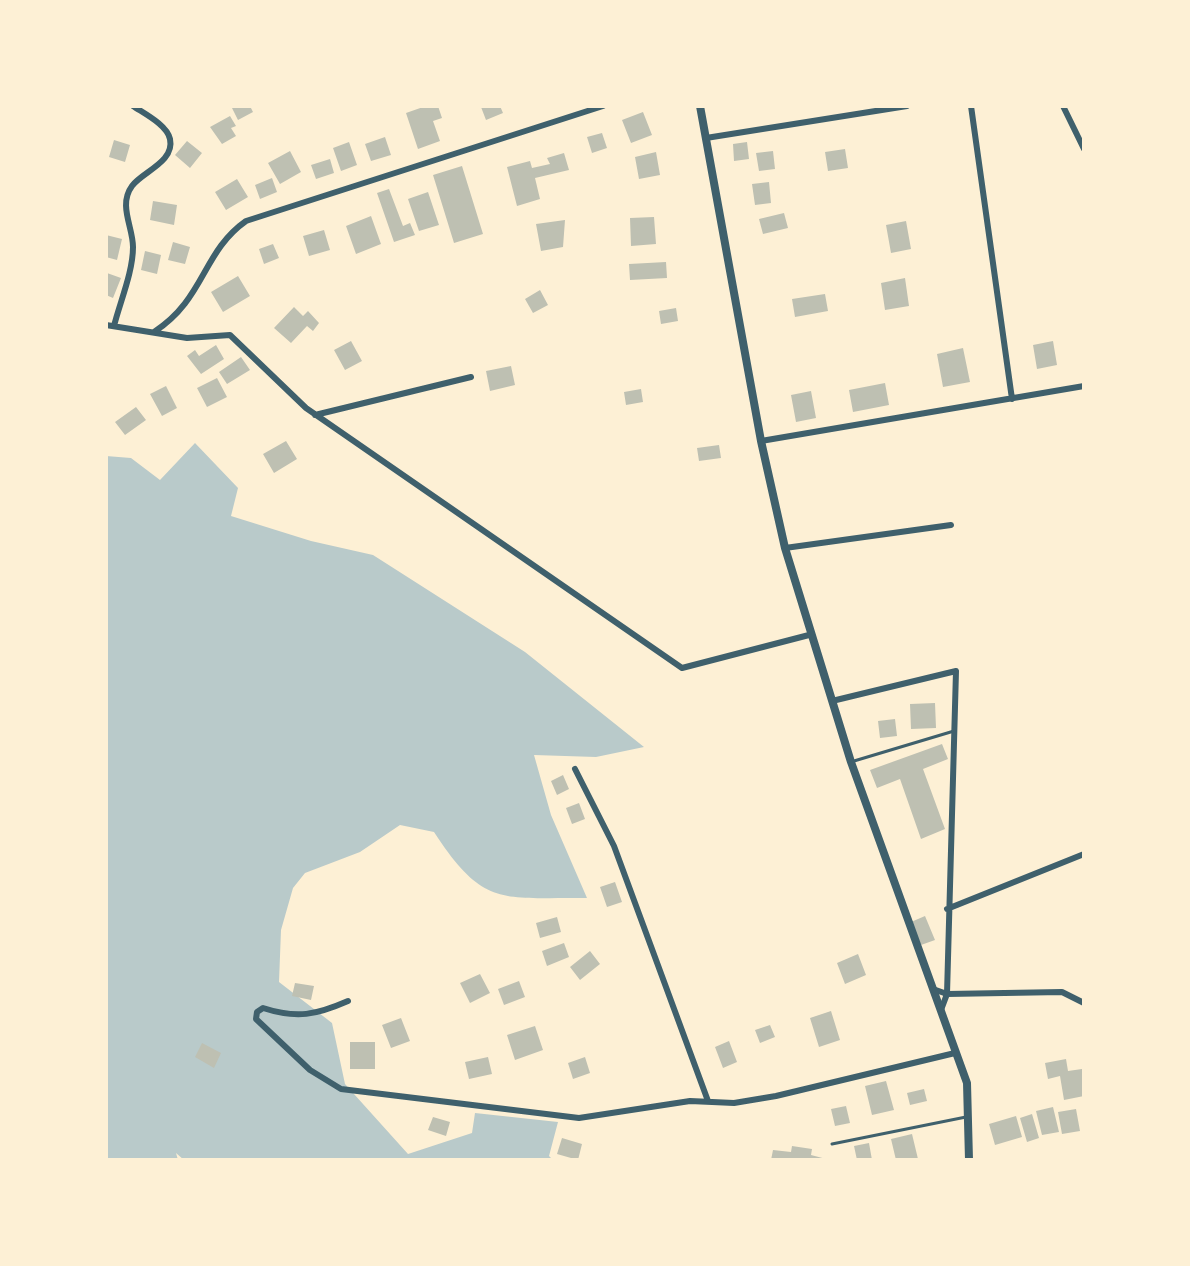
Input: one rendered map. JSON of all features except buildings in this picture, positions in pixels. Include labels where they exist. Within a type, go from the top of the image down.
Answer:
[{"type":"street","points":[[133,106],[163,128],[170,139],[169,149],[163,160],[132,186],[127,198],[133,249],[110,326],[187,338],[230,335],[315,415],[682,668],[809,635]]},
{"type":"street","points":[[154,332],[177,317],[196,292],[223,241],[246,221],[603,106]]},
{"type":"street","points":[[700,106],[761,441],[785,548],[809,635],[851,762],[967,1083],[969,1160]]},
{"type":"street","points":[[839,106],[841,117]]},
{"type":"street","points":[[706,138],[907,106]]},
{"type":"street","points":[[971,106],[1012,399]]},
{"type":"street","points":[[1063,106],[1084,149]]},
{"type":"street","points":[[315,415],[471,377]]},
{"type":"street","points":[[761,441],[1084,386]]},
{"type":"street","points":[[785,548],[951,525]]},
{"type":"street","points":[[832,701],[956,671],[947,994],[941,1011]]},
{"type":"street","points":[[575,769],[614,846],[708,1101]]},
{"type":"street","points":[[947,909],[1084,854]]},
{"type":"street","points":[[933,989],[947,994],[1062,992],[1084,1003]]},
{"type":"street","points":[[348,1001],[315,1015],[299,1017],[263,1008],[257,1012],[256,1019],[310,1070],[341,1089],[579,1118],[708,1101],[734,1103],[776,1096],[955,1053]]},
{"type":"lane","points":[[851,762],[954,731]]},
{"type":"lane","points":[[832,1144],[966,1117]]},
{"type":"shaded area","points":[[195,443],[238,488],[231,516],[311,541],[373,555],[525,652],[644,747],[596,757],[534,755],[551,815],[587,898],[498,894],[467,875],[434,832],[400,825],[360,852],[305,873],[293,888],[281,930],[279,982],[332,1023],[345,1084],[408,1154],[472,1133],[475,1113],[558,1122],[549,1156],[553,1160],[184,1160],[176,1153],[178,1160],[106,1160],[106,456],[131,458],[160,480]]}]
